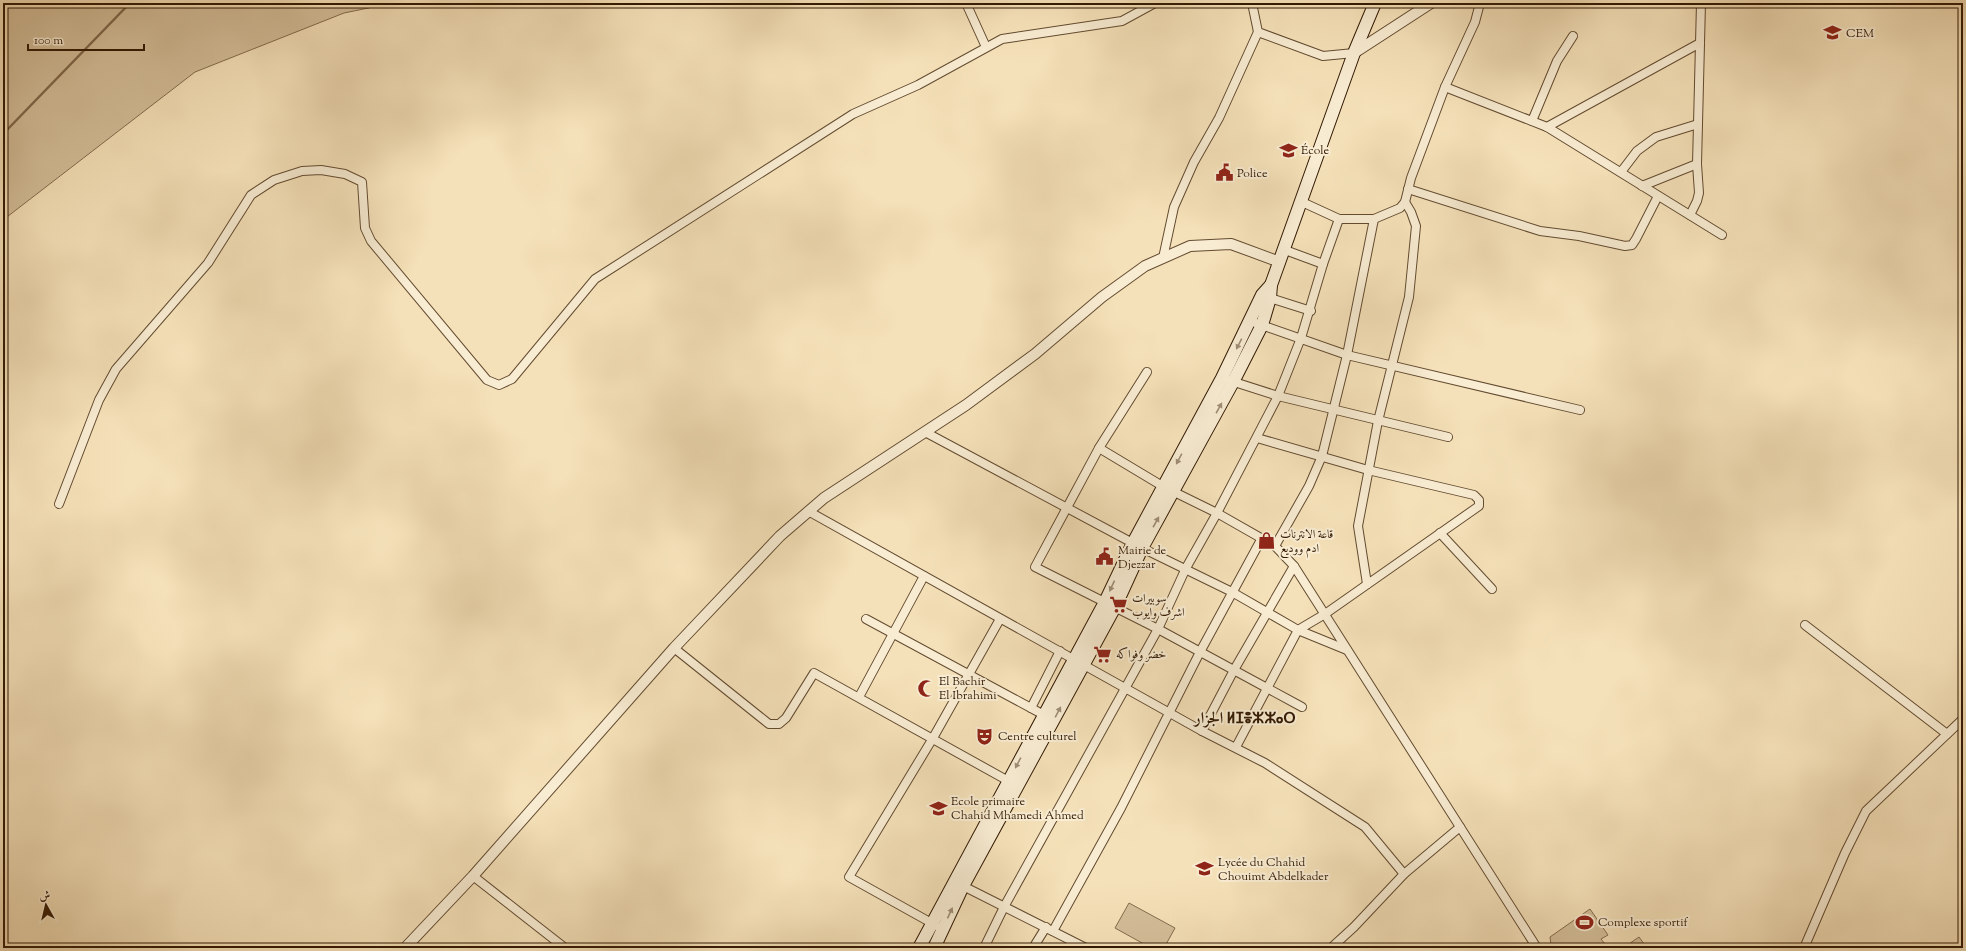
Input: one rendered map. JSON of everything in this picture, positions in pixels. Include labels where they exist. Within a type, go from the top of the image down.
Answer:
[{"type":"main road","points":[[934,948],[937,926],[1110,604],[1138,545],[1228,380],[1256,323],[1285,250],[1354,52],[1375,3]]},
{"type":"main road","points":[[919,948],[937,926],[963,886],[1013,784],[1044,715],[1079,662]]},
{"type":"street","points":[[966,3],[986,47]]},
{"type":"street","points":[[59,504],[99,400],[116,369],[208,263],[250,195],[274,180],[302,171],[321,170],[345,174],[362,182],[365,228],[371,241],[487,380],[499,385],[512,379],[595,279],[853,114],[918,85],[1002,39],[1122,21],[1155,3]]},
{"type":"street","points":[[1163,258],[1174,207],[1194,162],[1219,118],[1247,60],[1258,32],[1252,3]]},
{"type":"street","points":[[1258,32],[1323,56],[1354,52],[1430,3]]},
{"type":"street","points":[[1302,202],[1339,219],[1374,219],[1400,208],[1405,202],[1408,189],[1446,87],[1475,22],[1480,3]]},
{"type":"street","points":[[1690,215],[1699,193],[1697,164],[1700,3]]},
{"type":"street","points":[[1532,121],[1557,61],[1573,36]]},
{"type":"street","points":[[1547,128],[1700,43]]},
{"type":"street","points":[[1446,87],[1547,128],[1722,235]]},
{"type":"street","points":[[1621,172],[1637,151],[1656,137],[1698,124]]},
{"type":"street","points":[[1642,186],[1697,164]]},
{"type":"street","points":[[1408,189],[1540,231],[1579,236],[1625,246],[1632,245],[1636,239],[1658,196]]},
{"type":"street","points":[[1367,584],[1358,526],[1378,421],[1409,297],[1416,226],[1411,212],[1405,202]]},
{"type":"street","points":[[984,948],[1004,907],[1158,629],[1186,568],[1217,513],[1278,396],[1301,338],[1323,264],[1339,219]]},
{"type":"street","points":[[1275,546],[1309,486],[1322,456],[1332,409],[1347,355],[1374,219]]},
{"type":"street","points":[[405,948],[473,876],[674,648],[780,536],[824,498],[966,405],[1035,354],[1102,297],[1145,266],[1190,246],[1231,244],[1280,262]]},
{"type":"street","points":[[1285,250],[1323,264]]},
{"type":"street","points":[[1266,297],[1310,311]]},
{"type":"street","points":[[1256,323],[1347,355],[1393,364],[1580,410]]},
{"type":"street","points":[[1147,372],[1099,448],[1035,567],[1158,629],[1302,707]]},
{"type":"street","points":[[1228,380],[1278,396],[1448,437]]},
{"type":"street","points":[[925,432],[1138,545],[1232,592],[1298,630],[1347,650]]},
{"type":"street","points":[[1236,747],[1298,630],[1325,614],[1479,506],[1479,500],[1474,494],[1368,470],[1257,438]]},
{"type":"street","points":[[1099,448],[1168,489],[1217,513],[1262,538],[1275,546],[1294,566],[1537,948]]},
{"type":"street","points":[[808,511],[1000,620],[1126,687],[1202,731],[1265,763],[1365,827],[1404,874]]},
{"type":"street","points":[[1440,533],[1492,589]]},
{"type":"street","points":[[1033,948],[1050,929],[1121,808],[1200,652],[1262,538]]},
{"type":"street","points":[[1202,731],[1234,670],[1294,566]]},
{"type":"street","points":[[859,697],[892,633],[924,576]]},
{"type":"street","points":[[866,619],[1044,715]]},
{"type":"street","points":[[937,926],[849,876],[933,738],[1000,620]]},
{"type":"street","points":[[1805,625],[1947,734]]},
{"type":"street","points":[[674,648],[769,724],[779,724],[786,718],[814,673],[933,738],[1013,784]]},
{"type":"street","points":[[1031,708],[1060,651]]},
{"type":"street","points":[[1804,948],[1866,811],[1963,719]]},
{"type":"street","points":[[1331,948],[1354,927],[1404,874],[1460,827]]},
{"type":"street","points":[[473,876],[565,948]]},
{"type":"street","points":[[963,886],[1086,948]]},
{"type":"shaded area","points":[[3,3],[393,3],[344,13],[195,72],[3,220]]},
{"type":"shaded area","points":[[1129,903],[1175,928],[1164,948],[1151,948],[1115,928]]},
{"type":"shaded area","name":"Complexe sportif","points":[[1590,909],[1608,935],[1601,939],[1608,948],[1553,948],[1550,937]]},
{"type":"shaded area","name":"Complexe sportif","points":[[1639,937],[1647,948],[1623,948]]},
{"type":"waterway","points":[[3,134],[130,3]]},
{"type":"place","name":"CEM","points":[[1833,33]]},
{"type":"place","name":"École","points":[[1288,150]]},
{"type":"place","name":"Police","points":[[1224,173]]},
{"type":"place","name":"قاعة الانترنات ادم ووديع","points":[[1267,541]]},
{"type":"place","name":"Mairie de Djezzar","points":[[1105,557]]},
{"type":"place","name":"سوبيرات اشرف وايوب","points":[[1119,605]]},
{"type":"place","name":"خضر وفواكه","points":[[1103,654]]},
{"type":"place","name":"El Bachir El Ibrahimi","points":[[926,688]]},
{"type":"place","name":"Centre culturel","points":[[985,736]]},
{"type":"place","name":"Ecole primaire Chahid Mhamedi Ahmed","points":[[938,808]]},
{"type":"place","name":"Lycée du Chahid Chouimt Abdelkader","points":[[1205,869]]},
{"type":"place","name":"Complexe sportif","points":[[1585,922]]},
{"type":"district","name":"الجزار ⵍⵊⴻⵣⵣⴰⵔ","points":[[1245,717]]}]
